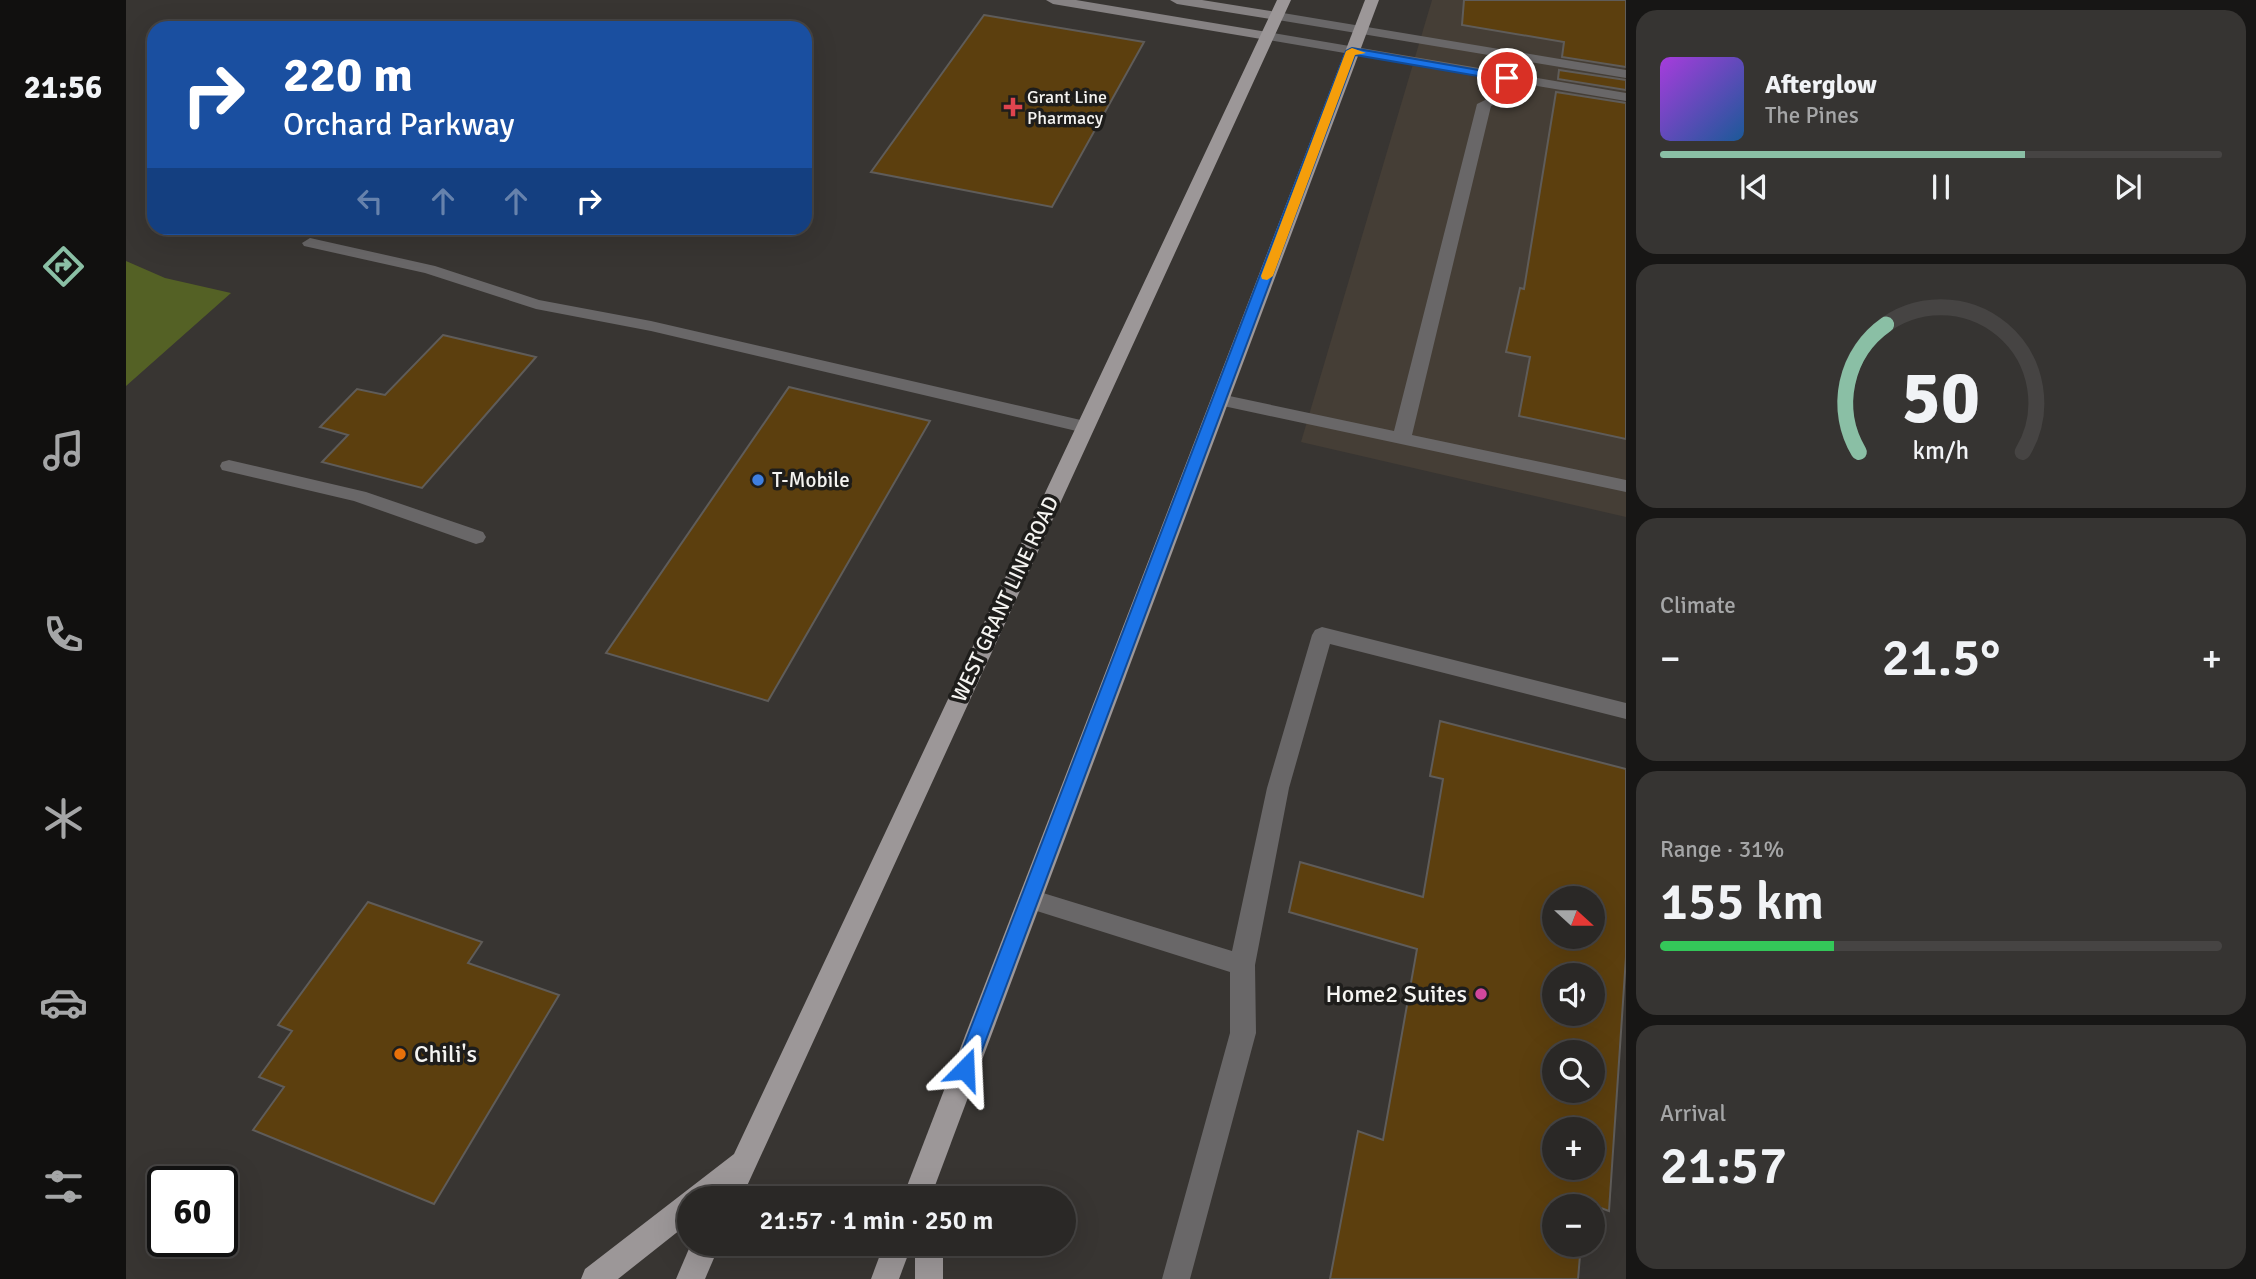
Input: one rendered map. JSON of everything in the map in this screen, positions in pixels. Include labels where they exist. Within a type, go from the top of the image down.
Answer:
[{"type":"main road","name":"WEST GRANT LINE ROAD","points":[[733,1186],[1284,0]]},
{"type":"main road","points":[[921,1186],[1372,0]]},
{"type":"main road","points":[[712,1186],[745,1160]]},
{"type":"main road","points":[[928,1167],[928,1186]]},
{"type":"main road","points":[[595,1279],[677,1214]]},
{"type":"main road","points":[[690,1279],[701,1256]]},
{"type":"main road","points":[[885,1279],[894,1256]]},
{"type":"main road","points":[[929,1256],[929,1279]]},
{"type":"street","points":[[1053,0],[1272,26],[1360,30],[1626,74]]},
{"type":"street","points":[[1177,0],[1352,51],[1626,97]]},
{"type":"street","points":[[1402,437],[1484,104],[1530,82]]},
{"type":"street","points":[[310,243],[429,269],[536,304],[651,326],[1085,427]]},
{"type":"street","points":[[1220,400],[1626,486]]},
{"type":"street","points":[[229,466],[359,496],[476,537]]},
{"type":"street","points":[[1176,1279],[1243,1033],[1242,964],[1278,788],[1322,635],[1626,711]]},
{"type":"street","points":[[1030,899],[1242,964]]},
{"type":"shaded area","points":[[1432,0],[1626,0],[1626,517],[1301,442]]},
{"type":"green space","points":[[126,261],[165,278],[231,293],[126,386]]},
{"type":"building","points":[[1464,0],[1626,0],[1626,67],[1562,57],[1564,42],[1462,25]]},
{"type":"building","name":"Grant Line Pharmacy","points":[[984,15],[1144,42],[1052,207],[871,172]]},
{"type":"building","points":[[1559,70],[1626,80],[1626,90],[1558,79]]},
{"type":"building","points":[[1556,92],[1626,103],[1626,439],[1519,416],[1530,357],[1506,352],[1520,288],[1524,289]]},
{"type":"building","points":[[443,335],[536,357],[422,488],[322,462],[348,435],[320,427],[357,389],[385,395]]},
{"type":"building","points":[[789,387],[930,421],[768,701],[606,653]]},
{"type":"building","name":"Home2 Suites","points":[[1440,721],[1626,769],[1626,957],[1609,1211],[1605,1210],[1605,1194],[1542,1194],[1542,1257],[1580,1257],[1578,1279],[1330,1279],[1358,1131],[1383,1140],[1417,949],[1289,912],[1300,862],[1423,897],[1443,779],[1430,776]]},
{"type":"building","name":"Chili's","points":[[368,902],[482,942],[468,963],[559,995],[434,1204],[253,1130],[284,1087],[259,1077],[292,1031],[278,1025]]},
{"type":"slow traffic","points":[[1267,276],[1352,51],[1361,53]]},
{"type":"place","name":"Grant Line Pharmacy","points":[[1013,107]]},
{"type":"place","name":"T-Mobile","points":[[758,480]]},
{"type":"place","name":"Home2 Suites","points":[[1481,994]]},
{"type":"place","name":"Chili's","points":[[400,1054]]},
{"type":"route","points":[[965,1069],[1352,51],[1507,78]]}]
